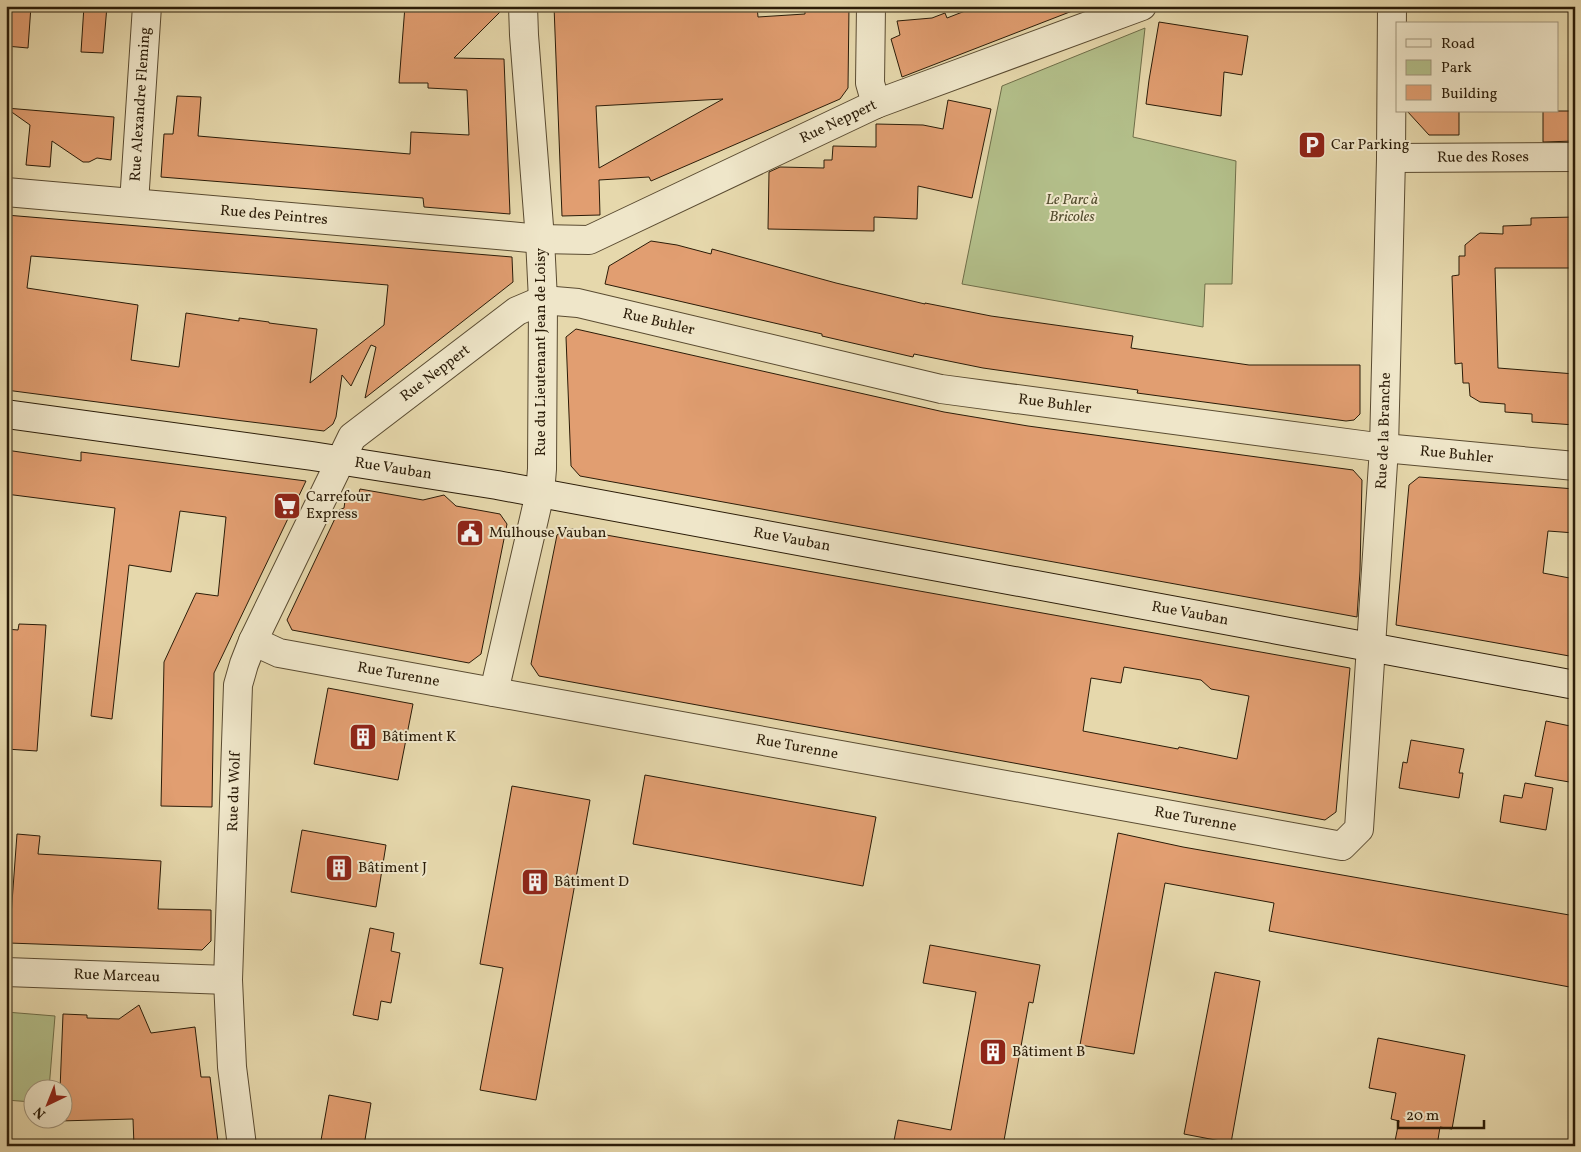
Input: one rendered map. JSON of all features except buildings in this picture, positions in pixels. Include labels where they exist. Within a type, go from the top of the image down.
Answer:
[{"type":"street","name":"Rue Alexandre Fleming","points":[[134,203],[147,6]]},
{"type":"street","name":"Rue du Lieutenant Jean de Loisy","points":[[494,692],[540,493],[542,469],[543,300],[523,6]]},
{"type":"street","points":[[871,6],[870,83],[876,104]]},
{"type":"street","name":"Rue Neppert","points":[[540,239],[589,240],[876,104],[1142,6]]},
{"type":"street","name":"Rue de la Branche","points":[[1342,846],[1360,829],[1384,448],[1391,158],[1392,6]]},
{"type":"street","name":"Rue des Roses","points":[[1391,158],[1575,157]]},
{"type":"street","name":"Rue des Peintres","points":[[6,192],[540,239]]},
{"type":"street","name":"Rue Neppert","points":[[341,460],[352,437],[517,312],[543,300]]},
{"type":"street","name":"Rue Buhler","points":[[543,300],[578,303],[941,389],[1384,448],[1575,466]]},
{"type":"street","name":"Rue Vauban","points":[[6,414],[341,460],[487,483],[1575,685]]},
{"type":"street","name":"Rue du Wolf","points":[[242,1146],[232,1066],[228,980],[238,685],[253,641],[341,460]]},
{"type":"street","name":"Rue Turenne","points":[[253,641],[279,653],[1342,846]]},
{"type":"street","name":"Rue Marceau","points":[[6,972],[228,980]]},
{"type":"green space","name":"Le Parc à Bricoles","points":[[1145,28],[1133,137],[1236,161],[1232,284],[1205,284],[1203,327],[962,284],[1002,86]]},
{"type":"green space","points":[[6,1012],[55,1016],[50,1080],[22,1080],[22,1101],[6,1100]]},
{"type":"place","name":"Car Parking","points":[[1312,145]]},
{"type":"place","name":"Carrefour Express","points":[[287,506]]},
{"type":"place","name":"Mulhouse Vauban","points":[[470,533]]},
{"type":"place","name":"Bâtiment K","points":[[363,737]]},
{"type":"place","name":"Bâtiment J","points":[[339,868]]},
{"type":"place","name":"Bâtiment D","points":[[535,882]]},
{"type":"place","name":"Bâtiment B","points":[[993,1052]]}]
